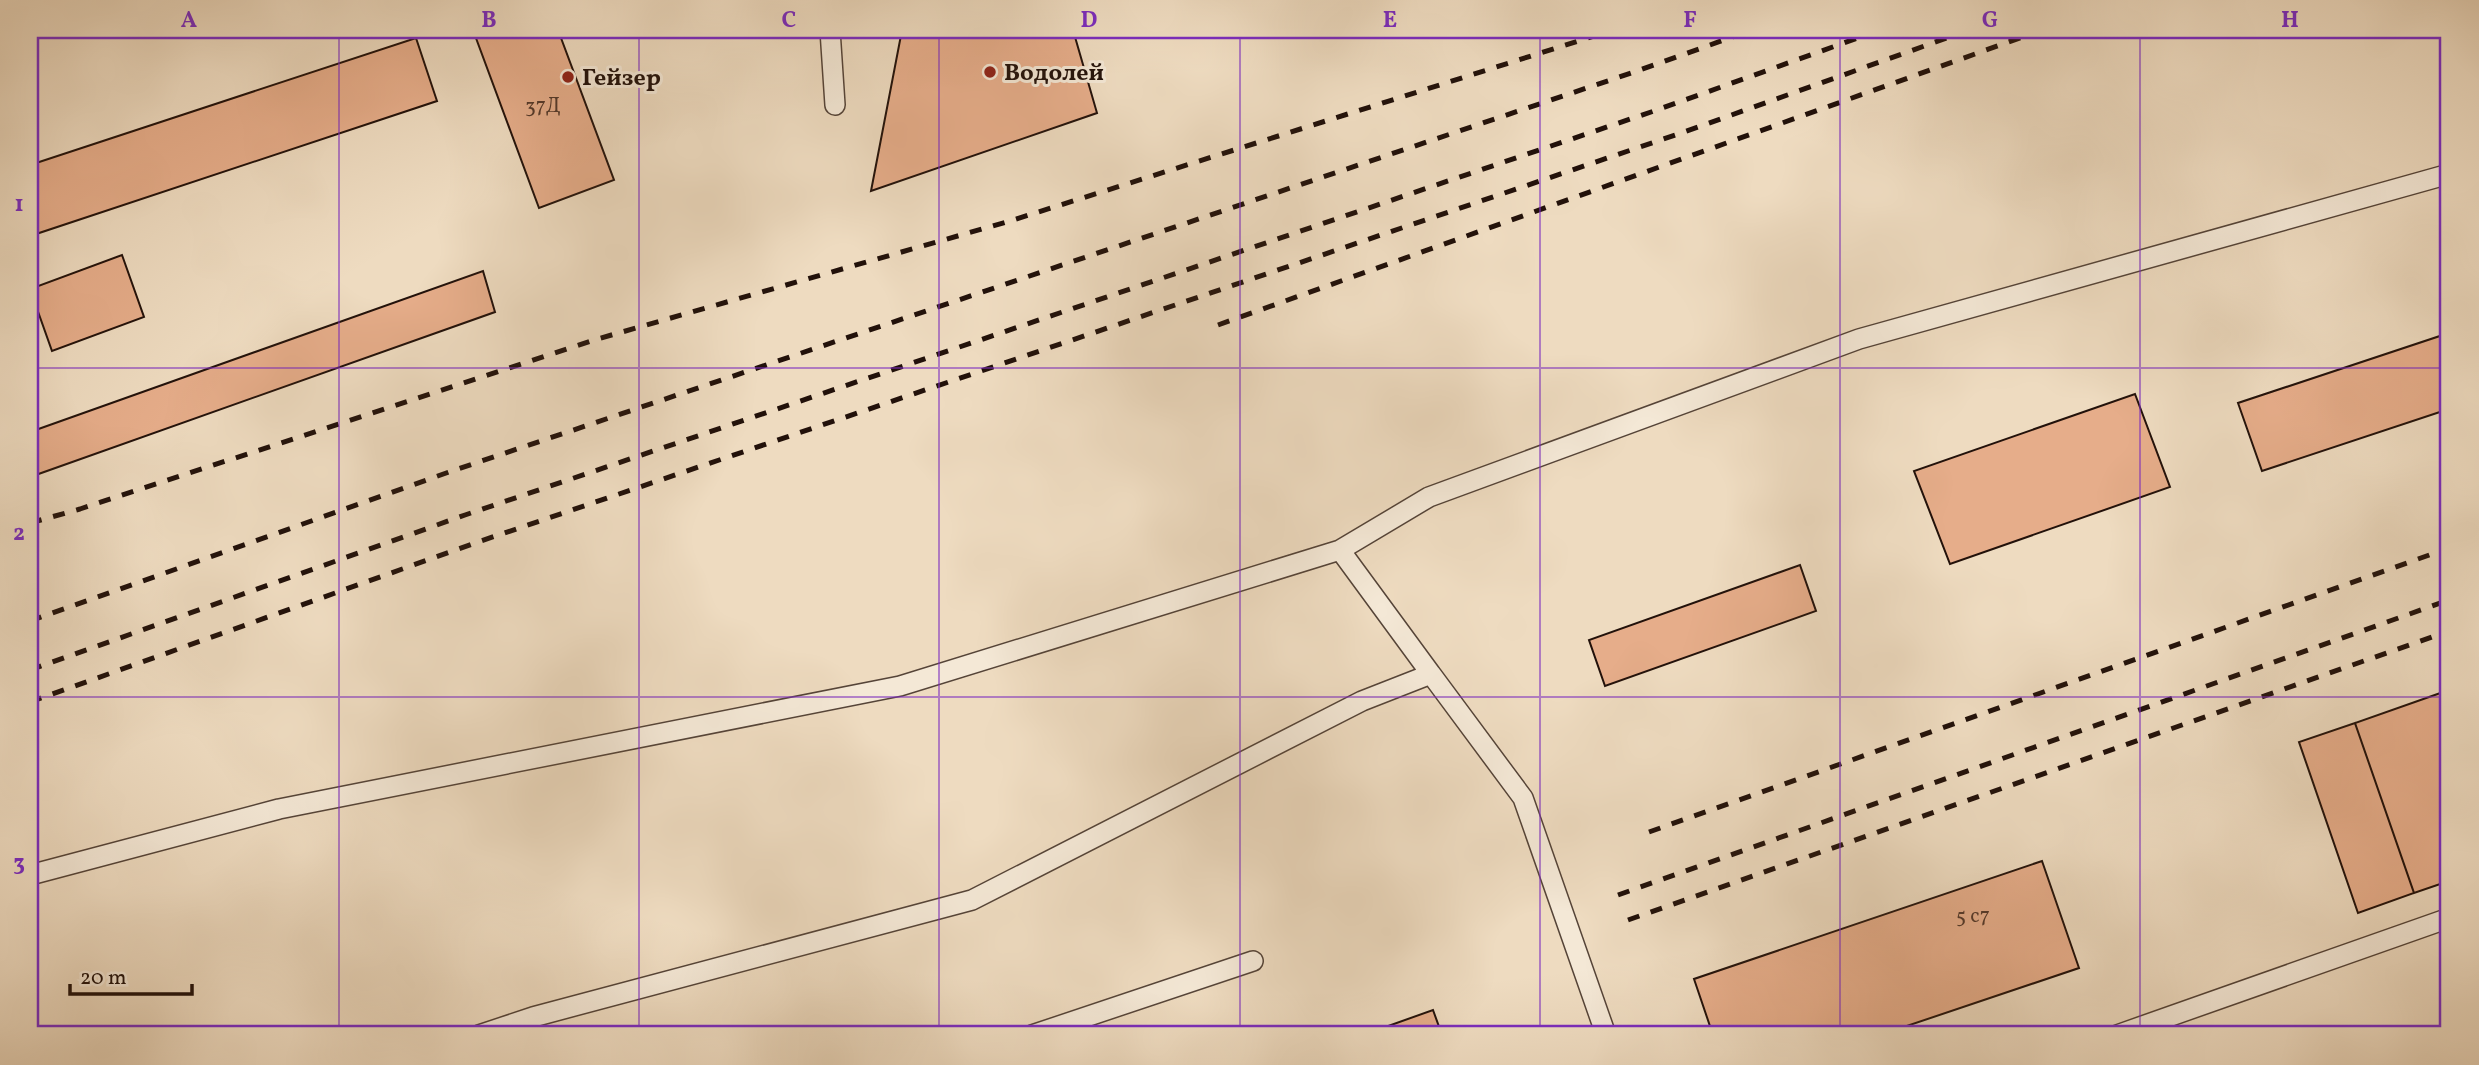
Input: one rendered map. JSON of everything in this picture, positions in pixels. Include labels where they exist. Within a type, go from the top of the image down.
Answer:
[{"type":"lane","points":[[830,30],[835,105]]},
{"type":"lane","points":[[30,875],[279,810],[900,686],[1340,550],[1429,497],[1858,339],[2449,174]]},
{"type":"lane","points":[[1340,550],[1523,798],[1606,1035]]},
{"type":"lane","points":[[479,1035],[533,1017],[972,900],[1362,701],[1431,674]]},
{"type":"lane","points":[[2117,1035],[2449,918]]},
{"type":"lane","points":[[1032,1035],[1253,961]]},
{"type":"building","points":[[473,30],[558,30],[614,180],[539,208]]},
{"type":"building","name":"Водолей","points":[[902,30],[1073,30],[1097,113],[871,191]]},
{"type":"building","points":[[416,38],[437,101],[30,236],[30,165]]},
{"type":"building","points":[[122,255],[144,317],[52,351],[30,289]]},
{"type":"building","points":[[483,271],[495,312],[30,477],[30,432]]},
{"type":"building","points":[[2449,333],[2449,409],[2262,471],[2238,403]]},
{"type":"building","points":[[2135,394],[2170,487],[1950,564],[1914,471]]},
{"type":"building","points":[[1800,565],[1816,611],[1605,686],[1589,640]]},
{"type":"building","points":[[2449,690],[2449,881],[2414,893],[2355,723]]},
{"type":"building","points":[[2355,723],[2414,893],[2358,913],[2299,742]]},
{"type":"building","points":[[2042,861],[2079,968],[1880,1035],[1713,1035],[1694,979]]},
{"type":"building","points":[[1433,1010],[1442,1035],[1363,1035]]},
{"type":"railway","points":[[30,523],[80,509],[594,340],[1010,221],[1613,30]]},
{"type":"railway","points":[[30,621],[449,472],[1752,30]]},
{"type":"railway","points":[[30,670],[465,515],[1654,111],[1880,30]]},
{"type":"railway","points":[[30,702],[475,543],[1684,132],[1969,30]]},
{"type":"railway","points":[[1218,325],[2042,30]]},
{"type":"railway","points":[[1649,832],[2449,548]]},
{"type":"railway","points":[[1618,895],[2449,600]]},
{"type":"railway","points":[[1628,920],[2449,631]]},
{"type":"place","name":"Водолей","points":[[990,72]]},
{"type":"place","name":"Гейзер","points":[[568,77]]}]
